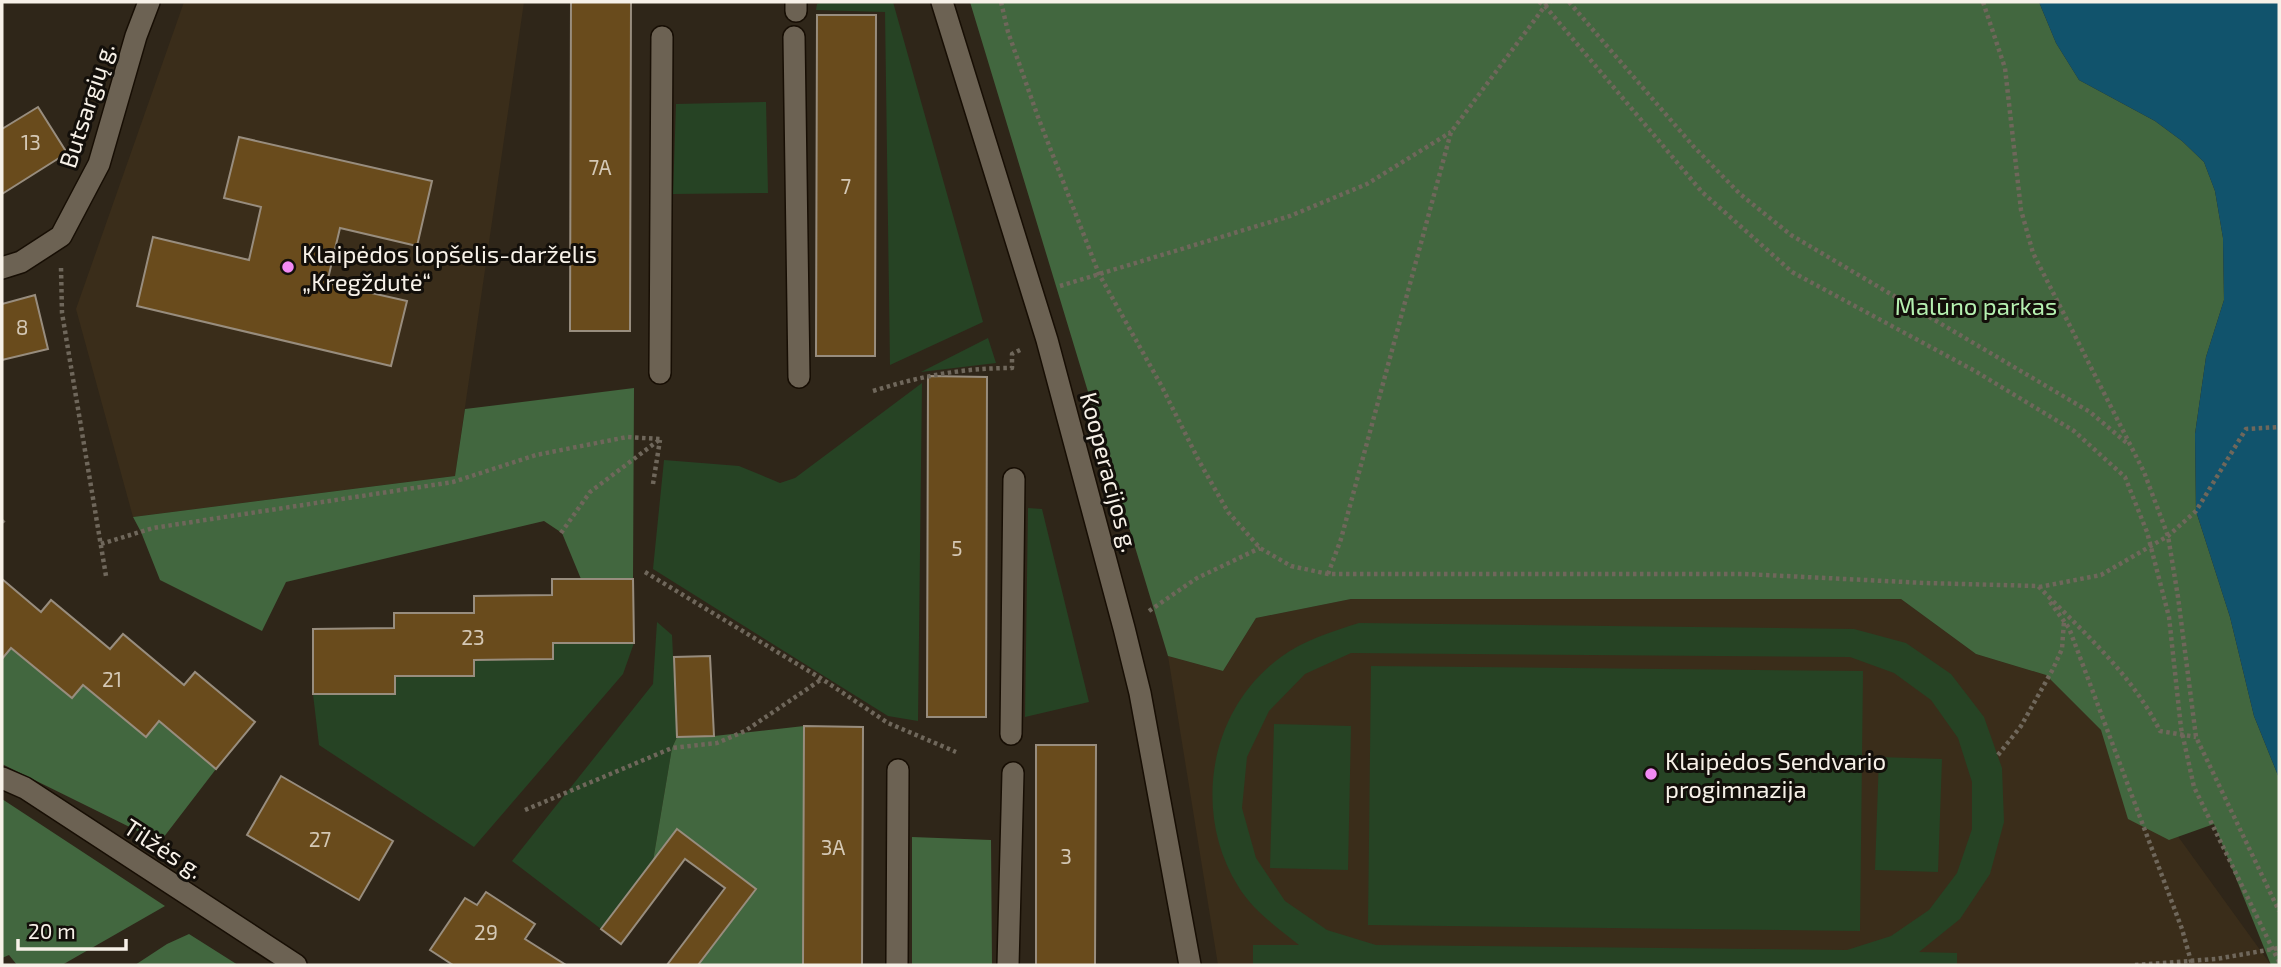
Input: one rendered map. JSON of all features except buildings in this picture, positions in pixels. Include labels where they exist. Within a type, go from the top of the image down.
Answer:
[{"type":"street","name":"Butsargių g.","points":[[2,268],[21,262],[61,236],[99,164],[136,36],[149,2]]},
{"type":"street","name":"Kooperacijos g.","points":[[942,2],[1044,328],[1124,628],[1140,693],[1190,965]]},
{"type":"street","points":[[660,373],[662,37]]},
{"type":"street","points":[[794,37],[799,377]]},
{"type":"street","points":[[1011,734],[1014,479]]},
{"type":"street","points":[[897,965],[898,770]]},
{"type":"street","points":[[1008,965],[1013,773]]},
{"type":"street","name":"Tilžės g.","points":[[2,778],[25,788],[296,965]]},
{"type":"path","points":[[1001,2],[1008,32],[1038,117],[1099,274],[1161,385],[1187,441],[1228,512],[1260,548],[1291,566],[1328,574],[1745,574],[2038,586],[2101,575],[2168,536],[2196,511],[2246,429],[2279,426]]},
{"type":"path","points":[[1539,2],[1548,4],[1702,192],[1792,272],[1975,371],[2074,431],[2125,477],[2151,546],[2169,617],[2183,735],[2194,787],[2276,948],[2279,962]]},
{"type":"path","points":[[1569,2],[1694,147],[1740,194],[1791,235],[2090,412],[2132,448]]},
{"type":"path","points":[[1983,2],[2005,68],[2021,211],[2033,253],[2144,472],[2168,536],[2196,737],[2279,911]]},
{"type":"path","points":[[1099,274],[1290,216],[1367,184],[1451,132],[1548,4]]},
{"type":"path","points":[[1328,574],[1341,538],[1451,132]]},
{"type":"path","points":[[61,236],[62,313],[106,576]]},
{"type":"path","points":[[873,391],[919,377],[972,368],[1012,368]]},
{"type":"path","points":[[101,544],[153,528],[453,482],[537,455],[627,437],[660,439]]},
{"type":"path","points":[[653,484],[660,439]]},
{"type":"path","points":[[562,533],[590,492],[660,439]]},
{"type":"path","points":[[1124,628],[1197,578],[1260,548]]},
{"type":"path","points":[[645,572],[822,679],[888,723],[956,752]]},
{"type":"path","points":[[2038,586],[2069,628],[2182,929],[2191,963]]},
{"type":"path","points":[[2038,586],[2118,668],[2146,704],[2160,731],[2196,737]]},
{"type":"path","points":[[1998,755],[2021,726],[2053,669],[2062,649],[2064,620]]},
{"type":"path","points":[[525,810],[672,748],[717,743],[745,731],[822,679]]},
{"type":"path","points":[[2134,965],[2191,963],[2276,948]]},
{"type":"shaded area","name":"Klaipėdos lopšelis-darželis „Kregždutė“","points":[[184,2],[524,2],[455,476],[133,517],[76,309]]},
{"type":"shaded area","name":"Klaipėdos Sendvario progimnazija","points":[[1351,599],[1901,599],[1976,654],[2046,675],[2101,730],[2271,965],[1218,965],[1168,656],[1223,671],[1256,618]]},
{"type":"green space","points":[[893,2],[983,322],[890,365],[885,12],[816,10],[817,4]]},
{"type":"green space","name":"Malūno parkas","points":[[970,2],[2039,2],[2056,43],[2079,80],[2155,121],[2182,141],[2204,162],[2215,191],[2223,238],[2224,300],[2206,357],[2195,434],[2196,511],[2230,617],[2254,716],[2279,778],[2279,965],[2271,965],[2214,824],[2169,840],[2128,819],[2101,730],[2046,675],[1976,654],[1901,599],[1351,599],[1256,618],[1223,671],[1168,656]]},
{"type":"green space","points":[[766,102],[768,193],[673,194],[676,104]]},
{"type":"green space","points":[[988,338],[996,363],[921,372]]},
{"type":"green space","points":[[922,383],[918,721],[888,716],[653,569],[664,460],[739,466],[780,483],[795,478]]},
{"type":"green space","points":[[634,388],[633,579],[581,579],[562,533],[544,521],[286,582],[262,631],[160,580],[133,517],[455,476],[465,409]]},
{"type":"green space","points":[[1028,508],[1042,509],[1089,702],[1025,717]]},
{"type":"green space","points":[[657,622],[672,635],[677,737],[672,748],[653,861],[601,929],[512,861],[653,684]]},
{"type":"green space","points":[[1359,623],[1854,629],[1906,643],[1951,674],[1984,717],[2002,768],[2004,822],[1990,874],[1960,919],[1919,952],[1957,953],[1957,965],[1253,965],[1253,945],[1299,945],[1251,903],[1238,886],[1224,857],[1215,826],[1212,795],[1215,763],[1224,733],[1237,704],[1257,679],[1281,657],[1308,641]],"holes":[[[1351,653],[1850,657],[1894,673],[1931,700],[1958,738],[1972,782],[1972,829],[1957,873],[1929,910],[1891,936],[1847,950],[1376,945],[1327,930],[1285,901],[1256,858],[1242,808],[1247,757],[1269,711],[1305,674]]]},
{"type":"green space","points":[[553,643],[634,643],[623,674],[474,847],[319,745],[313,694],[394,694],[395,676],[473,676],[474,660],[553,659]]},
{"type":"green space","points":[[11,648],[72,698],[83,685],[159,721],[216,769],[160,842],[2,764],[2,659]]},
{"type":"green space","points":[[1371,666],[1863,671],[1860,931],[1368,925]]},
{"type":"green space","points":[[1274,724],[1351,726],[1348,870],[1270,868]]},
{"type":"green space","points":[[804,726],[803,965],[698,965],[756,889],[677,829],[653,861],[672,748],[677,737],[714,736]]},
{"type":"green space","points":[[1879,757],[1942,759],[1938,872],[1875,870]]},
{"type":"green space","points":[[2,799],[165,906],[62,965],[17,965],[9,955],[2,958]]},
{"type":"green space","points":[[912,837],[991,840],[992,965],[912,965]]},
{"type":"green space","points":[[189,934],[238,965],[135,965],[167,944]]},
{"type":"water","points":[[2039,2],[2279,2],[2279,778],[2254,716],[2230,617],[2196,511],[2195,434],[2206,357],[2224,300],[2223,238],[2215,191],[2204,162],[2182,141],[2155,121],[2079,80],[2056,43]]},
{"type":"place","name":"Klaipėdos lopšelis-darželis „Kregždutė“","points":[[288,267]]},
{"type":"place","name":"Klaipėdos Sendvario progimnazija","points":[[1651,774]]}]
